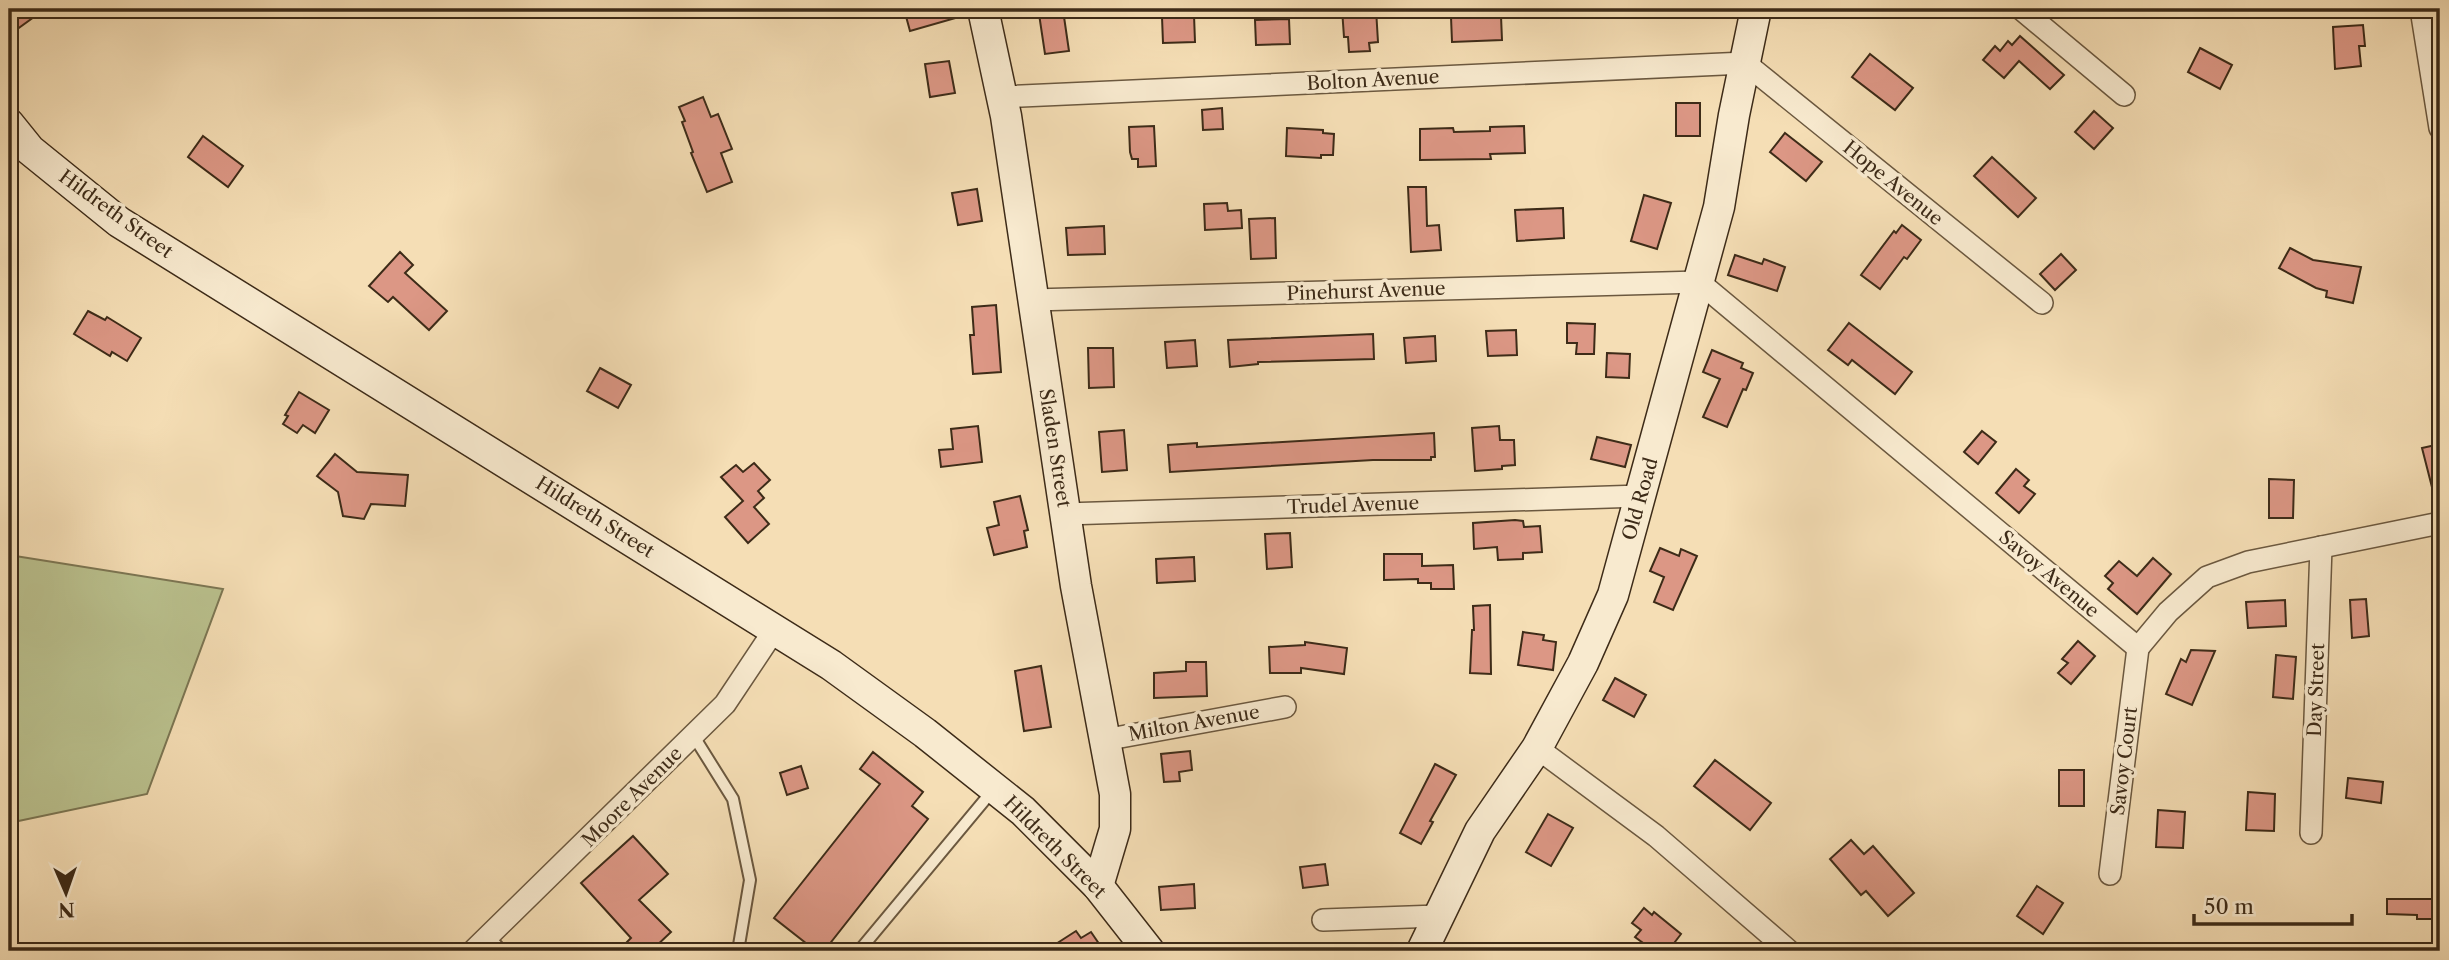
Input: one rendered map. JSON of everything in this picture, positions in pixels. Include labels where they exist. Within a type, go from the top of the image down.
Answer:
[{"type":"street","name":"Sladen Street","points":[[983,9],[1002,97],[1076,586],[1115,794],[1115,829],[1098,886]]},
{"type":"street","name":"Old Road","points":[[1422,951],[1479,831],[1537,748],[1583,663],[1613,595],[1719,207],[1734,115],[1756,9]]},
{"type":"street","points":[[2021,9],[2124,95]]},
{"type":"street","points":[[2421,9],[2440,128]]},
{"type":"street","name":"Bolton Avenue","points":[[1002,97],[1745,63]]},
{"type":"street","name":"Hope Avenue","points":[[1745,63],[2042,303]]},
{"type":"street","name":"Hildreth Street","points":[[9,124],[30,150],[119,222],[775,629],[831,665],[925,733],[1023,811],[1098,886],[1149,951]]},
{"type":"street","name":"Pinehurst Avenue","points":[[1033,300],[1699,282]]},
{"type":"street","name":"Savoy Avenue","points":[[1699,282],[2138,648]]},
{"type":"street","name":"Trudel Avenue","points":[[1065,514],[1641,496]]},
{"type":"street","points":[[2138,648],[2168,612],[2207,577],[2248,562],[2440,523]]},
{"type":"street","name":"Day Street","points":[[2311,833],[2321,547]]},
{"type":"street","name":"Moore Avenue","points":[[488,946],[725,704],[775,629]]},
{"type":"street","name":"Savoy Court","points":[[2109,874],[2138,648]]},
{"type":"street","name":"Milton Avenue","points":[[1104,740],[1285,707]]},
{"type":"street","points":[[1537,748],[1656,836],[1789,951]]},
{"type":"street","points":[[1322,920],[1438,916]]},
{"type":"lane","points":[[694,735],[733,799],[742,839],[750,880],[738,951]]},
{"type":"lane","points":[[859,951],[994,788]]},
{"type":"green space","points":[[9,555],[223,589],[147,794],[9,823]]},
{"type":"building","points":[[9,9],[45,9],[9,35]]},
{"type":"building","points":[[904,9],[966,9],[966,15],[910,31]]},
{"type":"building","points":[[1342,9],[1376,9],[1378,42],[1369,43],[1370,51],[1349,52],[1348,37],[1344,37]]},
{"type":"building","points":[[1063,10],[1069,51],[1045,54],[1039,14]]},
{"type":"building","points":[[1194,15],[1195,42],[1163,43],[1162,17]]},
{"type":"building","points":[[1501,16],[1502,40],[1452,42],[1451,17]]},
{"type":"building","points":[[1289,19],[1290,44],[1256,45],[1255,20]]},
{"type":"building","points":[[2363,25],[2365,46],[2359,46],[2361,66],[2335,69],[2333,27]]},
{"type":"building","points":[[2020,36],[2064,75],[2050,89],[2019,61],[2004,78],[1983,60],[1995,46],[2000,51],[2008,41],[2012,45]]},
{"type":"building","points":[[2200,48],[2232,65],[2220,89],[2188,72]]},
{"type":"building","points":[[1870,54],[1913,88],[1895,110],[1852,77]]},
{"type":"building","points":[[949,61],[955,93],[930,97],[925,64]]},
{"type":"building","points":[[703,97],[711,117],[718,114],[732,149],[721,153],[732,182],[707,192],[691,153],[693,152],[682,122],[685,121],[679,107]]},
{"type":"building","points":[[1676,103],[1700,103],[1700,136],[1676,136]]},
{"type":"building","points":[[1222,108],[1223,129],[1203,130],[1202,110]]},
{"type":"building","points":[[2094,111],[2113,128],[2094,149],[2075,132]]},
{"type":"building","points":[[1154,126],[1156,166],[1138,167],[1138,159],[1132,159],[1130,152],[1129,127]]},
{"type":"building","points":[[1524,126],[1525,153],[1490,154],[1491,159],[1420,160],[1420,129],[1490,131],[1490,127]]},
{"type":"building","points":[[1287,128],[1323,130],[1323,133],[1334,134],[1333,155],[1321,155],[1321,158],[1286,156]]},
{"type":"building","points":[[1785,133],[1822,162],[1806,181],[1770,152]]},
{"type":"building","points":[[203,136],[243,166],[228,187],[188,157]]},
{"type":"building","points":[[1992,157],[2036,198],[2018,217],[1974,176]]},
{"type":"building","points":[[1408,187],[1426,187],[1427,226],[1439,225],[1441,250],[1411,252]]},
{"type":"building","points":[[977,189],[982,221],[958,225],[952,193]]},
{"type":"building","points":[[1644,195],[1671,203],[1657,249],[1631,241]]},
{"type":"building","points":[[1227,203],[1228,211],[1241,210],[1242,228],[1205,230],[1204,204]]},
{"type":"building","points":[[1563,208],[1564,238],[1517,241],[1515,210]]},
{"type":"building","points":[[1275,218],[1276,258],[1251,259],[1249,219]]},
{"type":"building","points":[[1902,225],[1921,240],[1907,259],[1904,257],[1880,289],[1861,275],[1894,231],[1896,233]]},
{"type":"building","points":[[1104,226],[1105,254],[1068,255],[1066,228]]},
{"type":"building","points":[[2290,248],[2313,260],[2361,267],[2353,303],[2326,297],[2327,291],[2279,268]]},
{"type":"building","points":[[400,252],[413,265],[405,273],[447,311],[429,330],[393,297],[388,302],[369,286]]},
{"type":"building","points":[[2061,254],[2076,270],[2055,290],[2040,274]]},
{"type":"building","points":[[1735,255],[1762,264],[1764,259],[1785,267],[1777,291],[1728,275]]},
{"type":"building","points":[[996,305],[1001,372],[973,374],[970,335],[974,335],[972,307]]},
{"type":"building","points":[[88,311],[105,320],[107,317],[141,338],[127,361],[112,352],[110,356],[74,334]]},
{"type":"building","points":[[1567,323],[1595,324],[1594,354],[1576,354],[1577,343],[1567,343]]},
{"type":"building","points":[[1849,323],[1912,372],[1895,394],[1852,360],[1848,365],[1828,350]]},
{"type":"building","points":[[1516,330],[1517,355],[1488,356],[1486,331]]},
{"type":"building","points":[[1373,334],[1374,359],[1258,362],[1230,367],[1228,340]]},
{"type":"building","points":[[1435,336],[1436,361],[1406,363],[1404,338]]},
{"type":"building","points":[[1195,340],[1197,366],[1167,368],[1165,342]]},
{"type":"building","points":[[1088,348],[1113,348],[1114,387],[1089,388]]},
{"type":"building","points":[[1712,350],[1743,363],[1741,368],[1753,373],[1727,427],[1703,417],[1720,379],[1703,372]]},
{"type":"building","points":[[1607,353],[1630,354],[1629,378],[1606,377]]},
{"type":"building","points":[[600,368],[631,385],[618,408],[587,391]]},
{"type":"building","points":[[299,392],[329,410],[315,433],[303,425],[297,433],[283,424],[288,416],[285,415]]},
{"type":"building","points":[[978,426],[982,462],[941,467],[939,450],[953,449],[951,429]]},
{"type":"building","points":[[1499,426],[1500,440],[1514,440],[1515,465],[1475,471],[1472,428]]},
{"type":"building","points":[[1124,430],[1127,470],[1102,472],[1099,432]]},
{"type":"building","points":[[1982,431],[1996,442],[1978,464],[1964,452]]},
{"type":"building","points":[[1434,433],[1435,457],[1431,457],[1431,460],[1373,460],[1170,472],[1168,445],[1197,443],[1197,447]]},
{"type":"building","points":[[1597,437],[1631,445],[1625,467],[1591,459]]},
{"type":"building","points":[[2440,444],[2440,494],[2434,495],[2422,448]]},
{"type":"building","points":[[335,454],[357,472],[408,475],[405,506],[371,504],[364,519],[343,516],[338,492],[317,476]]},
{"type":"building","points":[[754,463],[770,480],[758,491],[764,498],[754,507],[769,524],[748,543],[725,517],[743,501],[721,477],[736,465],[743,472]]},
{"type":"building","points":[[2016,469],[2029,480],[2024,486],[2035,494],[2019,513],[1996,493]]},
{"type":"building","points":[[2269,479],[2294,480],[2293,518],[2269,518]]},
{"type":"building","points":[[1020,496],[1028,530],[1024,531],[1027,547],[994,555],[987,528],[999,525],[994,502]]},
{"type":"building","points":[[1523,521],[1524,527],[1540,526],[1542,552],[1523,553],[1523,559],[1498,560],[1497,547],[1474,549],[1473,523]]},
{"type":"building","points":[[1290,533],[1292,567],[1267,569],[1265,534]]},
{"type":"building","points":[[1660,548],[1679,556],[1681,549],[1697,556],[1673,610],[1654,602],[1664,577],[1650,571]]},
{"type":"building","points":[[1384,554],[1422,554],[1422,566],[1453,565],[1454,589],[1431,589],[1431,583],[1418,583],[1418,579],[1384,580]]},
{"type":"building","points":[[1194,557],[1195,581],[1157,583],[1156,559]]},
{"type":"building","points":[[2153,558],[2171,574],[2137,614],[2108,589],[2113,583],[2105,576],[2119,561],[2137,576]]},
{"type":"building","points":[[2366,599],[2369,636],[2352,638],[2350,600]]},
{"type":"building","points":[[2285,600],[2286,626],[2248,628],[2246,602]]},
{"type":"building","points":[[1490,605],[1491,674],[1470,673],[1473,606]]},
{"type":"building","points":[[1523,632],[1544,635],[1543,640],[1556,642],[1553,670],[1518,665]]},
{"type":"building","points":[[2078,641],[2095,656],[2071,684],[2058,673],[2068,663],[2062,659]]},
{"type":"building","points":[[1305,642],[1347,648],[1344,674],[1301,668],[1301,673],[1270,673],[1269,647],[1305,645]]},
{"type":"building","points":[[2191,650],[2215,651],[2192,705],[2166,694],[2181,659],[2186,662]]},
{"type":"building","points":[[2276,655],[2296,657],[2293,699],[2273,697]]},
{"type":"building","points":[[1186,662],[1206,662],[1207,696],[1154,698],[1154,673],[1186,671]]},
{"type":"building","points":[[1041,666],[1051,727],[1024,731],[1015,671]]},
{"type":"building","points":[[1615,678],[1646,695],[1634,717],[1603,700]]},
{"type":"building","points":[[1190,751],[1192,770],[1179,772],[1180,781],[1164,782],[1161,754]]},
{"type":"building","points":[[873,752],[923,792],[912,806],[928,819],[824,951],[816,951],[774,918],[880,784],[860,769]]},
{"type":"building","points":[[1715,760],[1771,803],[1750,830],[1694,786]]},
{"type":"building","points":[[1435,764],[1456,775],[1430,821],[1433,822],[1421,844],[1400,833]]},
{"type":"building","points":[[801,766],[808,788],[787,795],[780,773]]},
{"type":"building","points":[[2059,770],[2084,770],[2084,806],[2059,806]]},
{"type":"building","points":[[2348,778],[2383,782],[2381,803],[2346,798]]},
{"type":"building","points":[[2248,792],[2275,794],[2274,831],[2246,830]]},
{"type":"building","points":[[2158,810],[2185,812],[2183,848],[2156,847]]},
{"type":"building","points":[[1548,814],[1573,828],[1551,866],[1526,852]]},
{"type":"building","points":[[633,836],[668,874],[639,900],[671,932],[651,951],[618,951],[631,938],[581,883]]},
{"type":"building","points":[[1851,840],[1864,854],[1873,846],[1914,893],[1888,916],[1866,891],[1861,895],[1830,859]]},
{"type":"building","points":[[1325,864],[1328,885],[1303,888],[1300,867]]},
{"type":"building","points":[[1194,884],[1195,908],[1161,910],[1159,887]]},
{"type":"building","points":[[2037,886],[2063,903],[2043,934],[2017,916]]},
{"type":"building","points":[[2387,899],[2440,899],[2440,915],[2434,915],[2434,919],[2417,919],[2417,915],[2387,914]]},
{"type":"building","points":[[1644,908],[1652,915],[1654,912],[1681,934],[1668,951],[1654,951],[1635,937],[1641,930],[1632,923]]},
{"type":"building","points":[[1076,931],[1081,938],[1091,932],[1104,951],[1045,951]]}]
